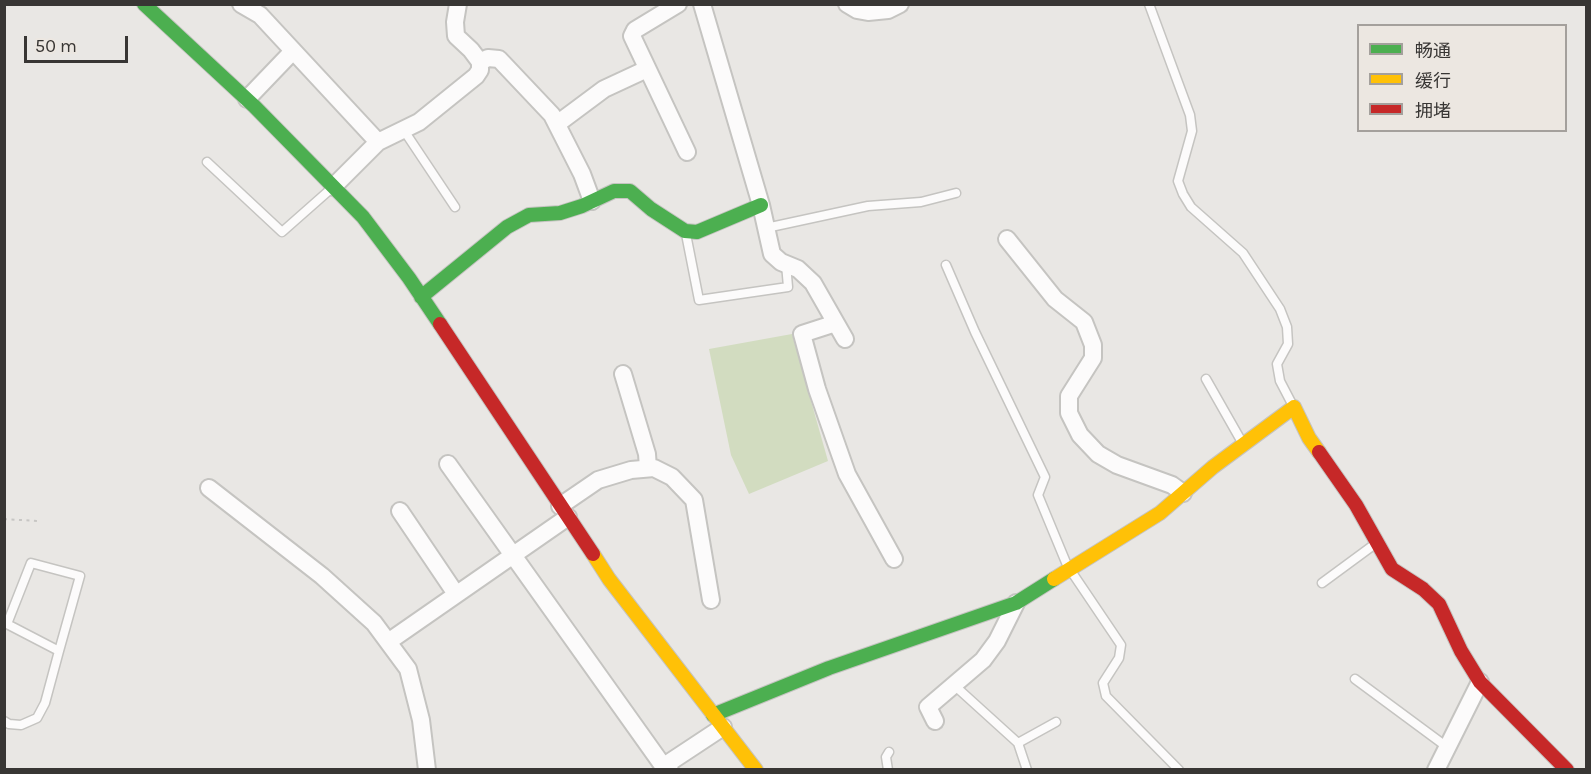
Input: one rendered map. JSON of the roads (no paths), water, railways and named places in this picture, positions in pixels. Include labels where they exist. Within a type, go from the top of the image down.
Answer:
[{"type":"street","points":[[144,4],[247,99],[363,217],[421,297],[609,579],[756,770]]},
{"type":"street","points":[[241,4],[260,15],[378,142]]},
{"type":"street","points":[[333,187],[378,142],[419,122],[476,76],[480,70],[480,62],[456,36],[455,22],[458,4]]},
{"type":"street","points":[[678,4],[635,30],[632,36],[687,152]]},
{"type":"street","points":[[702,4],[761,205],[772,254],[798,269],[813,283],[845,339]]},
{"type":"street","points":[[848,4],[857,10],[868,12],[888,10],[900,4]]},
{"type":"street","points":[[247,99],[293,51]]},
{"type":"street","points":[[480,62],[488,58],[500,59],[552,116],[582,174],[592,201]]},
{"type":"street","points":[[557,124],[604,89],[647,69]]},
{"type":"street","points":[[421,297],[507,227],[529,215],[560,213],[614,191],[630,191],[651,209],[685,231],[697,232],[761,205]]},
{"type":"street","points":[[1007,239],[1055,299],[1084,322],[1093,345],[1093,358],[1068,396],[1068,413],[1080,435],[1098,454],[1117,465],[1172,485],[1183,493]]},
{"type":"street","points":[[836,323],[802,334],[817,389],[848,474],[894,560]]},
{"type":"street","points":[[623,374],[647,454],[648,468]]},
{"type":"street","points":[[667,770],[670,762],[718,721],[829,668],[1016,603],[1160,513],[1213,466],[1294,407],[1309,438],[1356,505],[1392,569],[1422,589],[1439,604],[1461,651],[1480,682],[1566,770]]},
{"type":"street","points":[[448,464],[667,770]]},
{"type":"street","points":[[388,642],[514,556],[598,480],[631,470],[654,468],[672,477],[693,500],[711,600]]},
{"type":"street","points":[[209,488],[322,576],[374,623],[408,669],[421,720],[427,770]]},
{"type":"street","points":[[400,511],[456,594]]},
{"type":"street","points":[[935,721],[928,707],[982,660],[997,641],[1016,603]]},
{"type":"street","points":[[1436,770],[1480,682]]},
{"type":"lane","points":[[1149,4],[1190,114],[1192,131],[1178,181],[1191,207],[1243,253],[1280,309],[1287,327],[1288,344],[1277,364],[1280,381],[1294,407]]},
{"type":"lane","points":[[403,129],[455,207]]},
{"type":"lane","points":[[207,162],[282,232],[333,187]]},
{"type":"lane","points":[[766,228],[868,206],[921,202],[956,193]]},
{"type":"lane","points":[[685,231],[699,300],[789,287],[786,264]]},
{"type":"lane","points":[[946,265],[975,332],[1045,477],[1038,495],[1070,570],[1121,645],[1119,658],[1103,683],[1106,696],[1179,770]]},
{"type":"lane","points":[[1206,379],[1244,444]]},
{"type":"lane","points":[[1322,583],[1377,543]]},
{"type":"lane","points":[[4,721],[21,725],[37,718],[45,703],[60,651],[80,576],[31,563],[7,624],[60,651]]},
{"type":"lane","points":[[1355,679],[1447,747]]},
{"type":"lane","points":[[954,685],[1018,743],[1027,770]]},
{"type":"lane","points":[[1018,743],[1056,722]]},
{"type":"lane","points":[[888,770],[886,757],[890,752]]}]
